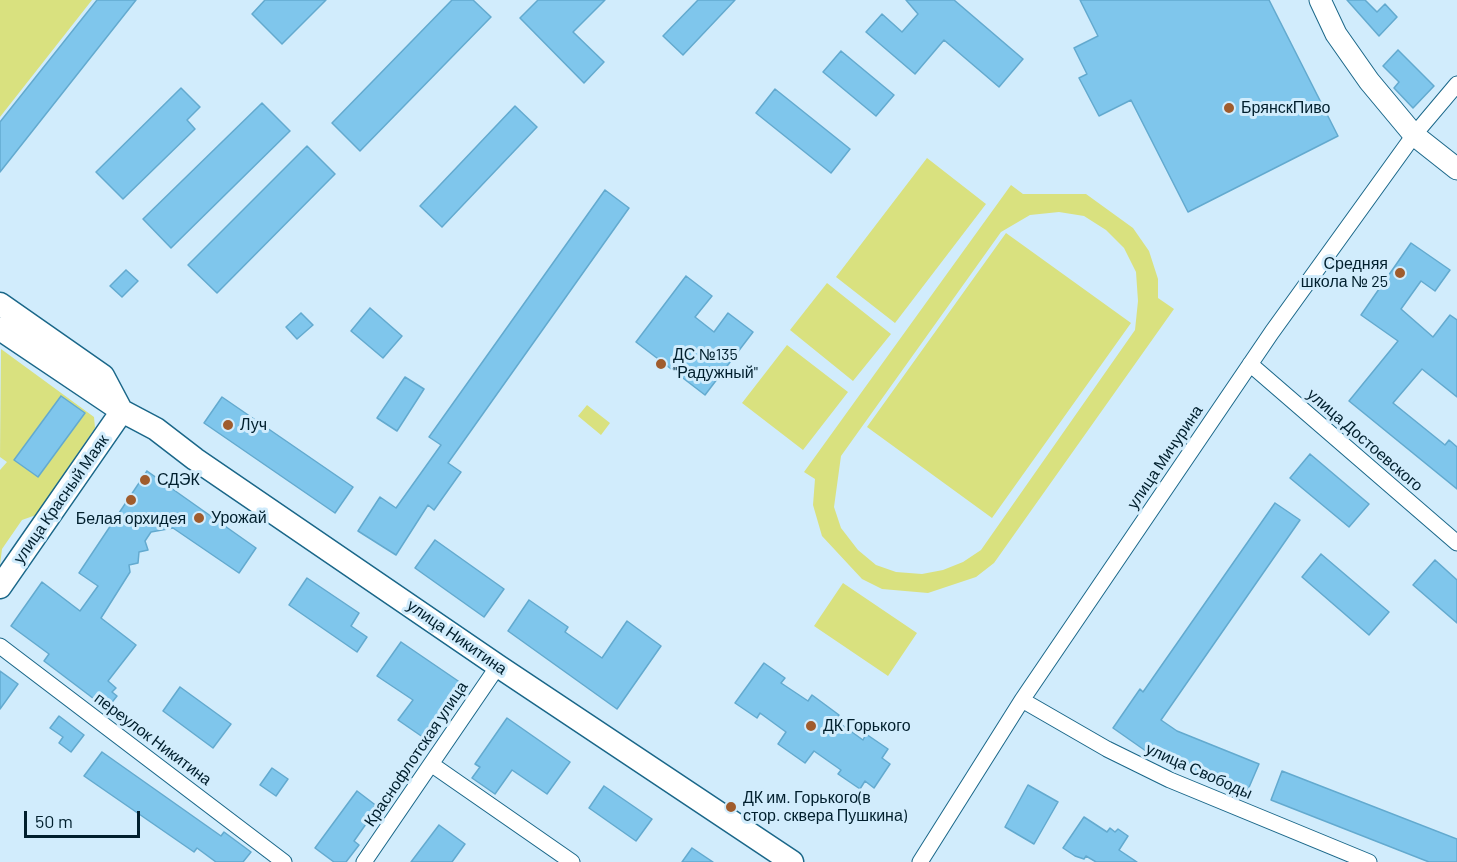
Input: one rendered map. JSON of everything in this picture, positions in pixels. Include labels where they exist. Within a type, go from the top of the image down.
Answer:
[{"type":"main road","points":[[0,304],[103,376],[122,411]]},
{"type":"main road","name":"улица Никитина","points":[[0,329],[122,411],[156,429],[498,666],[792,862]]},
{"type":"main road","name":"улица Красный Маяк","points":[[0,587],[122,411]]},
{"type":"street","points":[[1320,0],[1336,33],[1369,81],[1414,135],[1457,169]]},
{"type":"street","name":"улица Мичурина","points":[[920,862],[1022,700],[1250,364],[1414,135],[1457,84]]},
{"type":"street","name":"улица Достоевского","points":[[1250,364],[1457,543]]},
{"type":"street","name":"переулок Никитина","points":[[0,646],[284,862]]},
{"type":"street","name":"Краснофлотская улица","points":[[364,862],[498,666]]},
{"type":"street","name":"улица Свободы","points":[[1022,700],[1107,748],[1170,780],[1369,862]]},
{"type":"street","points":[[431,764],[572,862]]},
{"type":"green space","points":[[0,0],[92,0],[0,117]]},
{"type":"green space","points":[[927,158],[986,204],[895,323],[836,277]]},
{"type":"green space","points":[[1011,185],[1023,194],[1086,194],[1133,228],[1149,251],[1158,279],[1158,298],[1174,309],[994,563],[976,577],[928,593],[882,589],[862,579],[822,536],[813,505],[815,479],[804,472]],"holes":[[[1059,212],[1084,216],[1106,230],[1124,248],[1136,272],[1138,301],[1135,330],[981,550],[963,562],[943,570],[922,574],[896,572],[876,565],[858,550],[841,528],[834,507],[841,456],[1001,232],[1030,215]]]},
{"type":"green space","points":[[1006,233],[1131,323],[992,518],[867,427]]},
{"type":"green space","points":[[827,283],[891,334],[853,381],[790,330]]},
{"type":"green space","points":[[787,345],[848,392],[803,450],[742,403]]},
{"type":"green space","points":[[1,349],[94,417],[95,428],[36,515],[22,520],[2,549],[0,565],[0,470],[7,462],[0,457]]},
{"type":"green space","points":[[587,405],[610,423],[601,435],[578,416]]},
{"type":"green space","points":[[843,583],[917,633],[888,676],[814,626]]},
{"type":"building","points":[[97,0],[136,0],[0,172],[0,122]]},
{"type":"building","points":[[265,0],[326,0],[282,44],[252,14]]},
{"type":"building","points":[[452,0],[473,0],[491,17],[360,151],[332,123]]},
{"type":"building","points":[[538,0],[605,0],[573,32],[604,62],[584,83],[520,18]]},
{"type":"building","points":[[698,0],[735,0],[683,55],[663,36]]},
{"type":"building","points":[[906,0],[954,0],[1023,59],[999,87],[944,40],[915,74],[866,32],[882,14],[902,32],[918,14]]},
{"type":"building","name":"БрянскПиво","points":[[1080,0],[1269,0],[1338,136],[1188,212],[1131,100],[1099,116],[1079,78],[1087,74],[1074,48],[1098,36]]},
{"type":"building","points":[[1347,0],[1365,0],[1377,12],[1385,4],[1397,17],[1379,36]]},
{"type":"building","points":[[1398,50],[1434,86],[1413,108],[1394,88],[1399,82],[1383,66]]},
{"type":"building","points":[[841,51],[894,95],[876,116],[823,72]]},
{"type":"building","points":[[181,88],[200,107],[187,120],[195,129],[123,199],[96,172]]},
{"type":"building","points":[[775,89],[850,149],[831,173],[756,113]]},
{"type":"building","points":[[262,103],[290,131],[171,248],[143,219]]},
{"type":"building","points":[[515,106],[537,127],[442,227],[420,206]]},
{"type":"building","points":[[307,146],[335,174],[217,293],[188,265]]},
{"type":"building","points":[[605,190],[629,208],[448,463],[461,472],[434,510],[428,505],[396,555],[358,531],[380,497],[396,508],[441,445],[429,437]]},
{"type":"building","points":[[1411,243],[1450,270],[1435,291],[1421,281],[1401,309],[1433,337],[1450,315],[1457,320],[1457,397],[1422,369],[1393,403],[1445,445],[1449,440],[1457,447],[1457,489],[1349,401],[1398,341],[1361,315]]},
{"type":"building","points":[[126,270],[138,281],[122,297],[110,286]]},
{"type":"building","points":[[686,276],[712,296],[695,317],[714,332],[728,313],[753,332],[705,395],[636,342]]},
{"type":"building","points":[[370,308],[402,336],[383,358],[351,331]]},
{"type":"building","points":[[301,313],[313,325],[297,339],[286,327]]},
{"type":"building","points":[[405,377],[424,389],[397,431],[377,418]]},
{"type":"building","points":[[61,396],[85,413],[38,477],[14,460]]},
{"type":"building","points":[[222,397],[353,487],[335,513],[204,423]]},
{"type":"building","points":[[1310,454],[1369,504],[1349,527],[1290,478]]},
{"type":"building","points":[[147,471],[256,548],[239,573],[173,528],[151,532],[145,541],[148,550],[139,552],[138,563],[129,565],[130,572],[101,618],[136,645],[108,681],[116,688],[112,692],[117,696],[109,706],[105,702],[102,705],[44,661],[49,654],[11,626],[42,582],[80,611],[98,586],[79,573]]},
{"type":"building","points":[[1275,503],[1300,520],[1161,720],[1177,731],[1259,764],[1247,792],[1153,756],[1113,728],[1140,689],[1143,692]]},
{"type":"building","points":[[435,540],[504,589],[484,617],[415,568]]},
{"type":"building","points":[[1321,554],[1389,612],[1369,635],[1302,577]]},
{"type":"building","points":[[1435,560],[1457,580],[1457,623],[1413,585]]},
{"type":"building","points":[[307,578],[359,613],[351,626],[367,637],[357,652],[289,605]]},
{"type":"building","points":[[529,600],[568,627],[565,632],[602,658],[627,621],[661,646],[617,709],[508,631]]},
{"type":"building","points":[[401,642],[464,685],[427,740],[398,720],[413,700],[377,676]]},
{"type":"building","name":"ДК Горького","points":[[764,663],[785,678],[781,683],[808,701],[812,695],[839,715],[835,720],[863,740],[866,734],[888,749],[882,758],[890,764],[874,788],[865,781],[860,789],[838,774],[841,770],[814,751],[805,763],[778,744],[786,732],[760,713],[757,718],[735,703]]},
{"type":"building","points":[[0,671],[18,684],[0,709]]},
{"type":"building","points":[[180,687],[231,724],[213,748],[163,711]]},
{"type":"building","points":[[59,716],[84,735],[71,752],[59,743],[63,737],[50,728]]},
{"type":"building","points":[[507,718],[570,762],[547,794],[512,770],[495,794],[472,778],[480,767],[475,764]]},
{"type":"building","points":[[102,752],[221,836],[224,832],[251,852],[243,862],[216,862],[197,848],[194,852],[84,776]]},
{"type":"building","points":[[272,768],[288,779],[276,796],[260,785]]},
{"type":"building","points":[[1282,771],[1457,839],[1457,862],[1429,862],[1271,800]]},
{"type":"building","points":[[1028,785],[1058,802],[1034,844],[1005,827]]},
{"type":"building","points":[[604,786],[652,819],[636,841],[589,808]]},
{"type":"building","points":[[357,791],[378,807],[354,841],[359,845],[346,862],[334,862],[315,848]]},
{"type":"building","points":[[1084,817],[1107,832],[1110,828],[1115,832],[1118,829],[1128,836],[1119,850],[1137,862],[1096,862],[1086,856],[1084,859],[1075,856],[1063,848]]},
{"type":"building","points":[[439,825],[465,844],[452,862],[411,862]]},
{"type":"building","points":[[692,848],[713,862],[682,862]]},
{"type":"place","name":"БрянскПиво","points":[[1229,108]]},
{"type":"place","name":"Средняя школа № 25","points":[[1400,273]]},
{"type":"place","name":"ДС №135 \"Радужный\"","points":[[661,364]]},
{"type":"place","name":"Луч","points":[[228,425]]},
{"type":"place","name":"СДЭК","points":[[145,480]]},
{"type":"place","name":"Белая орхидея","points":[[131,500]]},
{"type":"place","name":"Урожай","points":[[199,518]]},
{"type":"place","name":"ДК Горького","points":[[811,726]]},
{"type":"place","name":"ДК им. Горького(в стор. сквера Пушкина)","points":[[731,807]]}]
